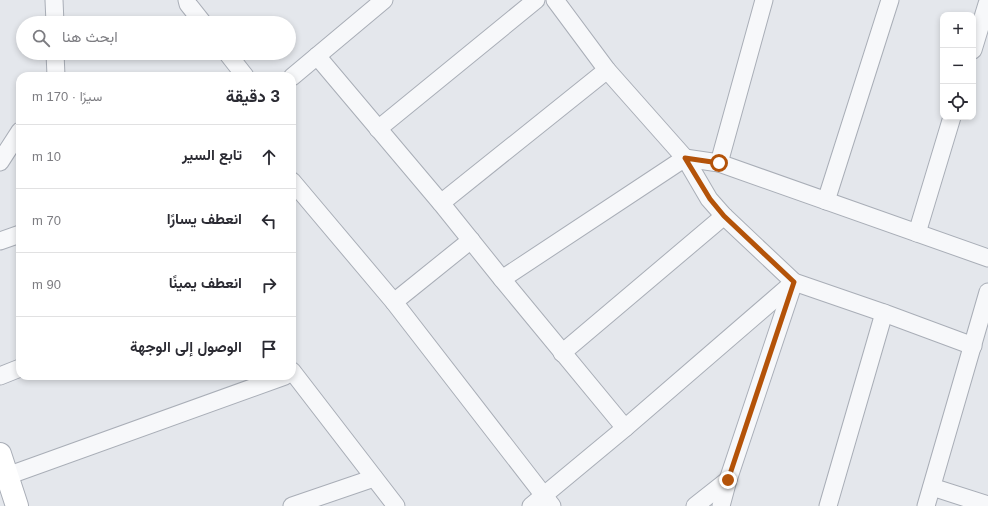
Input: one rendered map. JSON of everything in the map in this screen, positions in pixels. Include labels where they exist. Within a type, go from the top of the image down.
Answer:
[{"type":"street","points":[[54,0],[55,16]]},
{"type":"street","points":[[296,74],[384,0]]},
{"type":"street","points":[[378,129],[536,0]]},
{"type":"street","points":[[555,0],[606,70],[685,158],[710,199],[724,216],[794,282],[973,346]]},
{"type":"street","points":[[719,163],[764,0]]},
{"type":"street","points":[[826,201],[890,0]]},
{"type":"street","points":[[189,1],[199,16]]},
{"type":"street","points":[[973,48],[984,3]]},
{"type":"street","points":[[317,56],[441,203],[562,353],[625,428]]},
{"type":"street","points":[[55,60],[56,72]]},
{"type":"street","points":[[232,60],[242,72]]},
{"type":"street","points":[[441,203],[606,70]]},
{"type":"street","points":[[917,233],[951,120]]},
{"type":"street","points":[[0,162],[16,137]]},
{"type":"street","points":[[502,279],[685,158],[719,163],[988,258]]},
{"type":"street","points":[[296,186],[394,302],[542,503],[625,428],[794,282]]},
{"type":"street","points":[[562,353],[724,216]]},
{"type":"street","points":[[0,241],[16,235]]},
{"type":"street","points":[[394,302],[471,240]]},
{"type":"street","points":[[721,506],[728,480],[794,282]]},
{"type":"street","points":[[926,506],[988,292]]},
{"type":"street","points":[[828,506],[884,313]]},
{"type":"street","points":[[0,376],[16,370]]},
{"type":"street","points":[[296,379],[396,506]]},
{"type":"street","points":[[7,476],[272,380]]},
{"type":"street","points":[[0,454],[17,506]]},
{"type":"street","points":[[292,506],[374,478]]},
{"type":"street","points":[[695,506],[728,480]]},
{"type":"street","points":[[932,487],[988,505]]},
{"type":"route","points":[[719,163],[685,158],[710,199],[724,216],[794,282],[728,480]]}]
